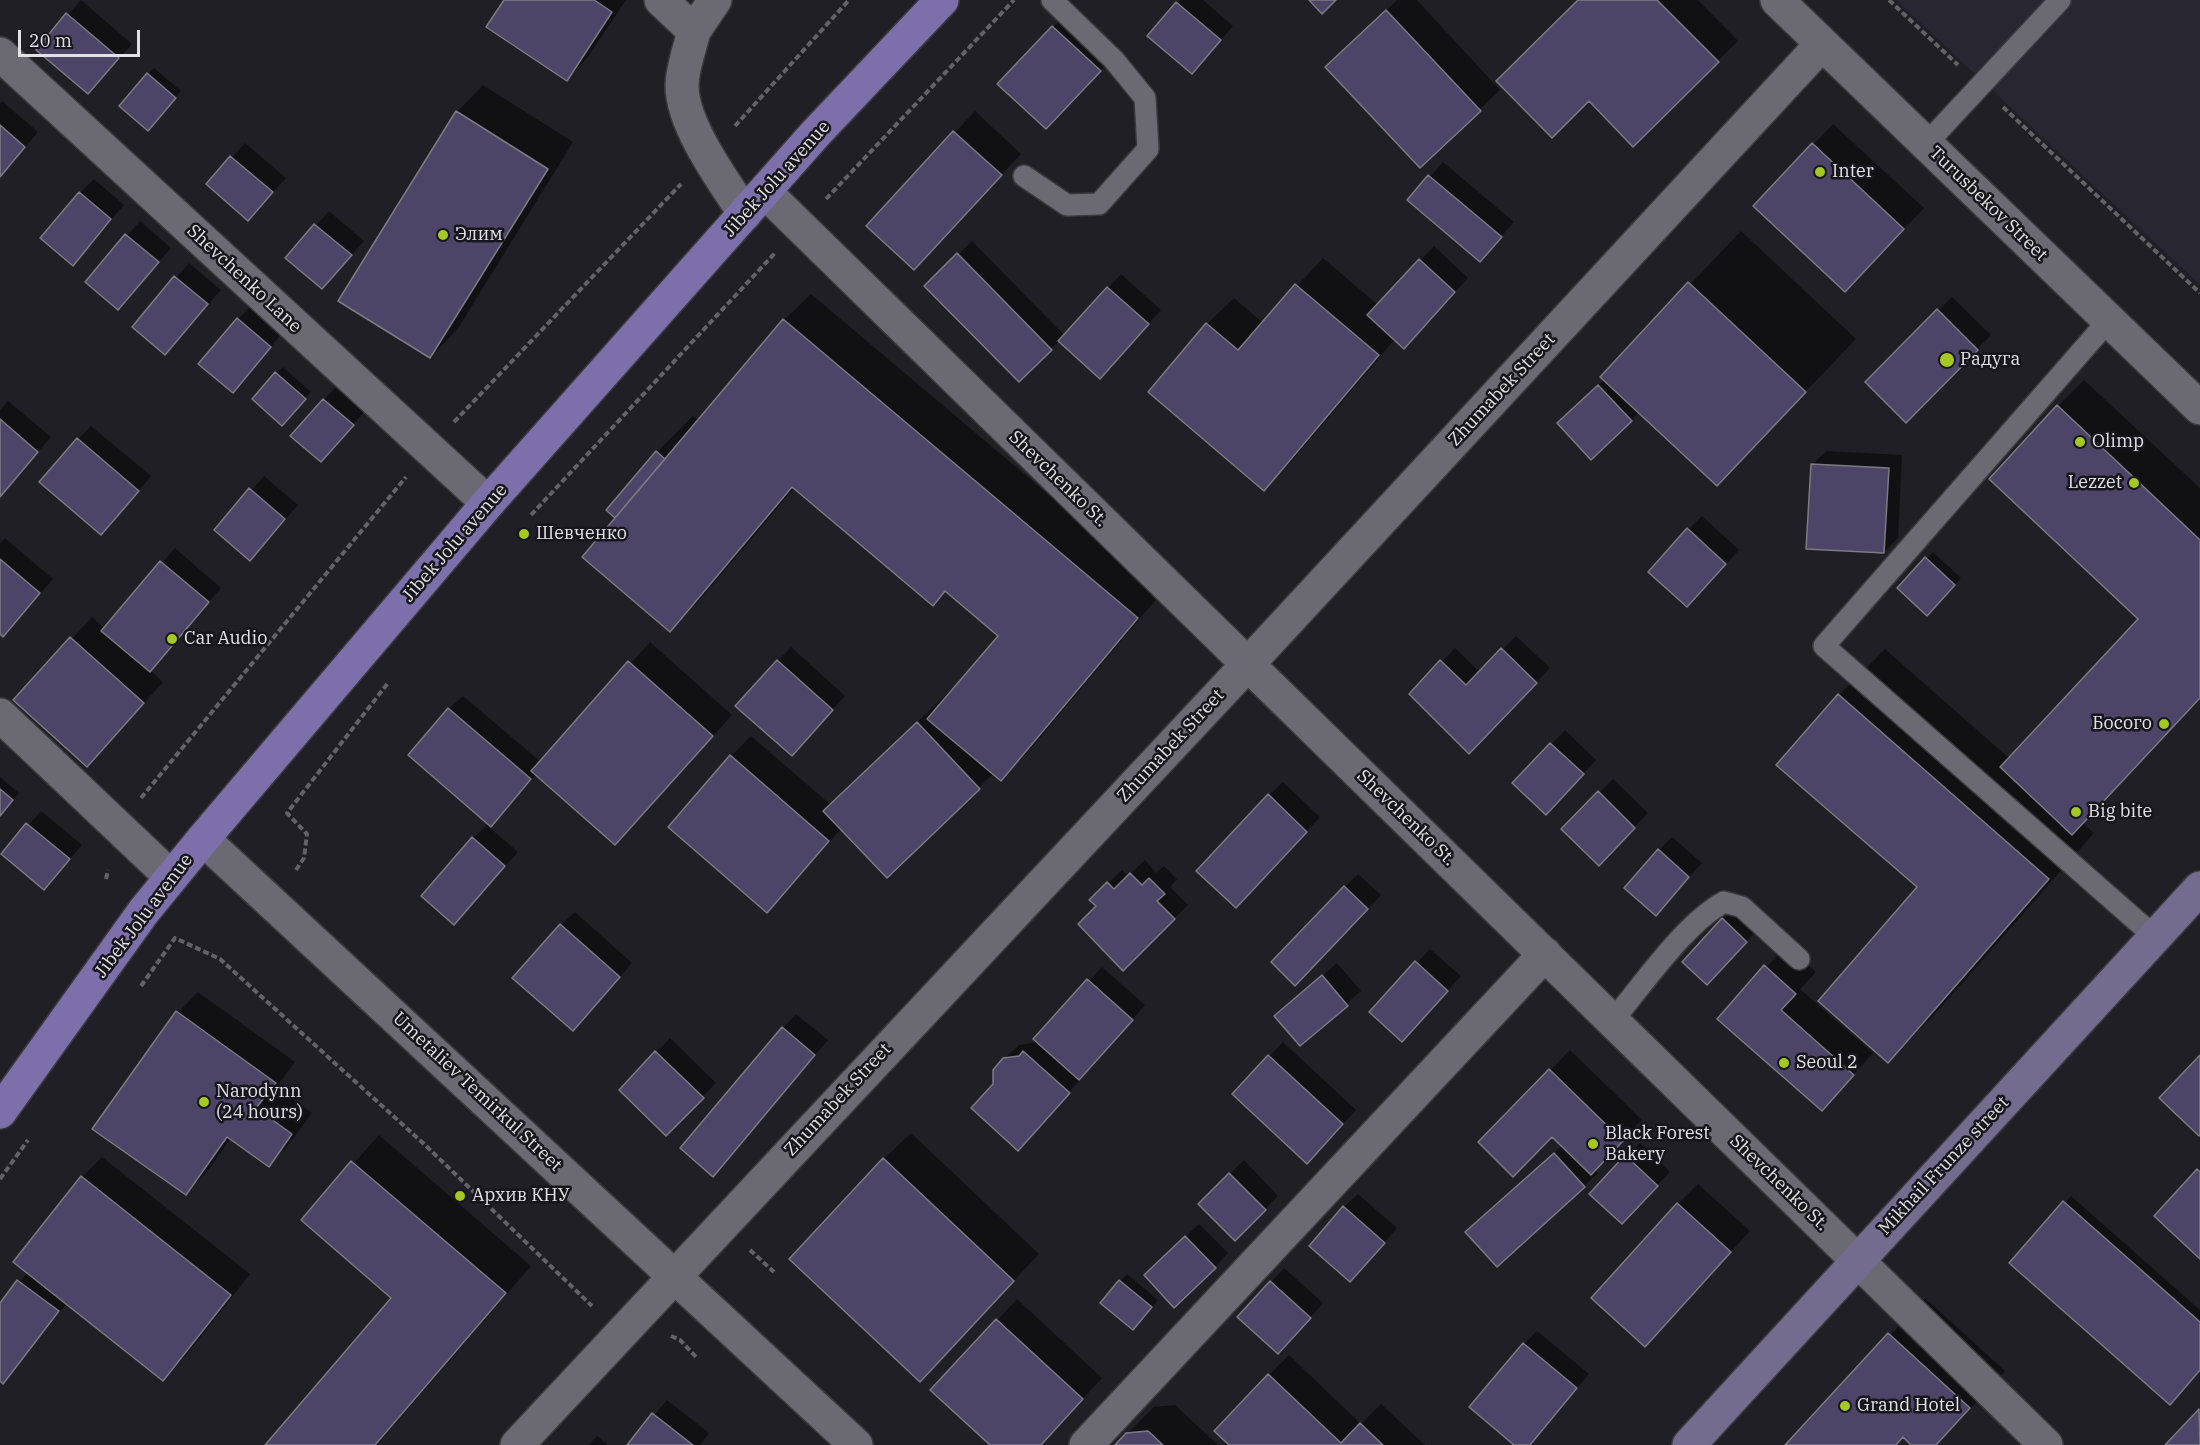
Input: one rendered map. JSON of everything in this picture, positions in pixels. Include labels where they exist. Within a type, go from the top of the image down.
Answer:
[{"type":"main road","name":"Jibek Jolu avenue","points":[[0,1113],[171,877],[203,838],[488,503],[755,203],[942,0]]},
{"type":"main road","name":"Mikhail Frunze street","points":[[1689,1445],[2200,888]]},
{"type":"street","points":[[661,0],[694,31],[715,0]]},
{"type":"street","name":"Turusbekov Street","points":[[1777,0],[2200,408]]},
{"type":"street","name":"Shevchenko St.","points":[[694,31],[682,86],[689,117],[707,156],[755,203],[800,226],[2046,1445]]},
{"type":"street","name":"Zhumabek Street","points":[[517,1445],[1248,664],[1822,44]]},
{"type":"street","name":"Shevchenko Lane","points":[[0,54],[488,503]]},
{"type":"street","points":[[0,715],[171,877]]},
{"type":"street","name":"Umetaliev Temirkul Street","points":[[203,838],[675,1274],[856,1445]]},
{"type":"street","points":[[1086,1445],[1545,954]]},
{"type":"lane","points":[[1024,176],[1067,205],[1100,204],[1148,149],[1145,98],[1114,60],[1052,0]]},
{"type":"lane","points":[[1926,144],[2060,0]]},
{"type":"lane","points":[[2109,320],[1824,646],[2155,937]]},
{"type":"lane","points":[[1613,1020],[1685,935],[1711,909],[1724,902],[1742,907],[1799,959]]},
{"type":"path","points":[[529,518],[1014,0]]},
{"type":"path","points":[[1889,0],[2200,293]]},
{"type":"path","points":[[296,870],[304,858],[307,834],[287,813],[390,681]]},
{"type":"path","points":[[175,938],[220,959],[423,1143],[592,1305]]},
{"type":"path","points":[[747,1248],[774,1272]]},
{"type":"shaded area","points":[[1896,0],[2200,0],[2200,285]]},
{"type":"building","points":[[504,0],[594,0],[612,12],[567,81],[486,27]]},
{"type":"building","points":[[1309,0],[1336,0],[1322,14]]},
{"type":"building","points":[[1578,0],[1657,0],[1719,62],[1633,147],[1589,101],[1552,138],[1496,81]]},
{"type":"building","points":[[1176,2],[1221,40],[1192,74],[1147,36]]},
{"type":"building","points":[[1386,10],[1481,111],[1420,168],[1325,67]]},
{"type":"building","points":[[66,13],[119,58],[88,94],[36,50]]},
{"type":"building","points":[[1052,26],[1101,71],[1046,129],[997,84]]},
{"type":"building","points":[[147,73],[176,98],[148,131],[119,106]]},
{"type":"building","name":"Элим","points":[[456,111],[548,169],[430,358],[338,301]]},
{"type":"building","points":[[0,125],[25,147],[0,177]]},
{"type":"building","points":[[953,131],[1002,175],[914,270],[866,226]]},
{"type":"building","points":[[1812,143],[1904,229],[1845,292],[1753,206]]},
{"type":"building","points":[[230,156],[273,192],[248,221],[206,184]]},
{"type":"building","points":[[1428,175],[1502,237],[1480,262],[1407,200]]},
{"type":"building","points":[[79,192],[111,219],[73,266],[40,238]]},
{"type":"building","points":[[314,224],[352,255],[322,289],[285,258]]},
{"type":"building","points":[[125,234],[159,262],[118,310],[85,282]]},
{"type":"building","points":[[957,253],[1052,350],[1019,382],[924,286]]},
{"type":"building","points":[[1419,259],[1455,292],[1404,349],[1367,315]]},
{"type":"building","points":[[174,276],[208,304],[165,355],[132,327]]},
{"type":"building","points":[[1688,282],[1806,392],[1717,486],[1600,377]]},
{"type":"building","points":[[1295,284],[1379,355],[1264,491],[1148,392],[1206,323],[1238,350]]},
{"type":"building","points":[[1107,287],[1149,324],[1100,379],[1058,341]]},
{"type":"building","points":[[1937,309],[1978,350],[1906,423],[1865,382]]},
{"type":"building","points":[[237,318],[271,347],[233,393],[198,364]]},
{"type":"building","points":[[783,319],[1138,618],[1001,781],[927,719],[998,636],[945,591],[933,606],[792,487],[670,632],[582,557]]},
{"type":"building","points":[[275,372],[306,399],[282,426],[252,399]]},
{"type":"building","points":[[1598,385],[1632,421],[1591,460],[1557,423]]},
{"type":"building","points":[[323,399],[354,425],[321,462],[290,436]]},
{"type":"building","points":[[2057,405],[2200,540],[2200,698],[2072,835],[2000,767],[2138,619],[1989,479]]},
{"type":"building","points":[[0,419],[38,452],[0,497]]},
{"type":"building","points":[[77,438],[139,491],[101,535],[39,482]]},
{"type":"building","points":[[656,451],[665,459],[615,518],[606,510]]},
{"type":"building","points":[[1811,464],[1889,468],[1884,553],[1806,549]]},
{"type":"building","points":[[249,488],[285,519],[250,561],[214,530]]},
{"type":"building","points":[[1687,528],[1726,564],[1687,607],[1648,572]]},
{"type":"building","points":[[1925,557],[1955,585],[1927,616],[1897,588]]},
{"type":"building","points":[[0,559],[40,593],[3,637],[0,634]]},
{"type":"building","points":[[160,561],[209,602],[150,672],[101,631]]},
{"type":"building","points":[[70,637],[144,703],[87,767],[13,700]]},
{"type":"building","points":[[1501,648],[1537,683],[1469,754],[1409,694],[1440,660],[1466,685]]},
{"type":"building","points":[[777,660],[833,710],[792,756],[735,706]]},
{"type":"building","points":[[628,661],[713,736],[615,845],[531,771]]},
{"type":"building","points":[[1838,694],[2049,879],[1888,1063],[1818,1001],[1917,887],[1776,765]]},
{"type":"building","points":[[448,708],[531,779],[491,827],[408,755]]},
{"type":"building","points":[[917,722],[980,789],[887,878],[823,811]]},
{"type":"building","points":[[1550,743],[1584,774],[1546,815],[1512,783]]},
{"type":"building","points":[[730,755],[829,841],[767,913],[668,827]]},
{"type":"building","points":[[0,789],[13,800],[0,816]]},
{"type":"building","points":[[1598,791],[1635,828],[1599,866],[1561,829]]},
{"type":"building","points":[[1268,794],[1307,832],[1236,908],[1196,871]]},
{"type":"building","points":[[26,823],[70,859],[44,890],[1,854]]},
{"type":"building","points":[[472,837],[505,866],[454,925],[421,896]]},
{"type":"building","points":[[1658,849],[1689,877],[1656,916],[1624,888]]},
{"type":"building","points":[[1130,873],[1142,885],[1149,878],[1165,894],[1157,901],[1175,919],[1123,971],[1078,924],[1096,906],[1089,900],[1107,882],[1114,889]]},
{"type":"building","points":[[1344,886],[1368,909],[1295,986],[1271,962]]},
{"type":"building","points":[[1722,918],[1747,942],[1707,985],[1682,962]]},
{"type":"building","points":[[560,924],[620,977],[573,1031],[512,978]]},
{"type":"building","points":[[1415,961],[1448,991],[1402,1042],[1369,1012]]},
{"type":"building","points":[[1764,965],[1796,994],[1781,1010],[1854,1075],[1822,1111],[1717,1019]]},
{"type":"building","points":[[1322,975],[1348,1006],[1300,1046],[1274,1016]]},
{"type":"building","points":[[1087,979],[1133,1020],[1079,1080],[1033,1039]]},
{"type":"building","points":[[176,1011],[276,1083],[256,1108],[292,1134],[269,1167],[227,1137],[186,1195],[92,1129]]},
{"type":"building","points":[[782,1027],[815,1055],[713,1177],[680,1148]]},
{"type":"building","points":[[655,1051],[704,1098],[666,1136],[619,1090]]},
{"type":"building","points":[[1023,1051],[1070,1093],[1018,1151],[971,1108],[993,1084],[993,1070],[1003,1058],[1019,1056]]},
{"type":"building","points":[[1268,1055],[1343,1124],[1307,1164],[1232,1094]]},
{"type":"building","points":[[2200,1055],[2200,1135],[2199,1136],[2159,1098]]},
{"type":"building","points":[[1549,1069],[1623,1141],[1591,1175],[1552,1137],[1513,1177],[1478,1142]]},
{"type":"building","points":[[1554,1153],[1585,1187],[1497,1267],[1465,1232]]},
{"type":"building","points":[[1625,1155],[1658,1186],[1622,1224],[1589,1194]]},
{"type":"building","points":[[883,1158],[1014,1281],[920,1382],[789,1259]]},
{"type":"building","points":[[351,1161],[506,1293],[375,1445],[265,1445],[391,1298],[301,1220]]},
{"type":"building","points":[[2197,1169],[2200,1172],[2200,1259],[2154,1216]]},
{"type":"building","points":[[1229,1173],[1266,1210],[1235,1241],[1198,1204]]},
{"type":"building","points":[[81,1176],[231,1295],[163,1381],[13,1262]]},
{"type":"building","points":[[2063,1201],[2200,1322],[2200,1370],[2170,1405],[2009,1263]]},
{"type":"building","points":[[1677,1203],[1731,1252],[1645,1347],[1591,1298]]},
{"type":"building","points":[[1343,1206],[1385,1243],[1350,1282],[1309,1246]]},
{"type":"building","points":[[1185,1236],[1216,1268],[1174,1308],[1144,1275]]},
{"type":"building","points":[[17,1280],[59,1311],[3,1384],[0,1381],[0,1303]]},
{"type":"building","points":[[1119,1280],[1152,1307],[1133,1330],[1100,1303]]},
{"type":"building","points":[[1270,1281],[1311,1318],[1278,1354],[1237,1317]]},
{"type":"building","points":[[996,1319],[1083,1399],[1041,1445],[990,1445],[930,1390]]},
{"type":"building","points":[[1888,1333],[1970,1408],[1936,1445],[1911,1445],[1903,1437],[1896,1445],[1785,1445]]},
{"type":"building","points":[[1523,1343],[1577,1388],[1530,1445],[1514,1445],[1469,1407]]},
{"type":"building","points":[[1268,1374],[1341,1443],[1360,1423],[1383,1445],[1229,1445],[1214,1431]]},
{"type":"building","points":[[2199,1409],[2200,1445],[2165,1445]]},
{"type":"building","points":[[652,1413],[693,1445],[627,1445]]},
{"type":"building","points":[[1148,1431],[1163,1445],[1115,1445],[1126,1433]]},
{"type":"place","name":"Inter","points":[[1820,172]]},
{"type":"place","name":"Элим","points":[[443,235]]},
{"type":"place","name":"Радуга","points":[[1947,360]]},
{"type":"place","name":"Olimp","points":[[2080,442]]},
{"type":"place","name":"Lezzet","points":[[2134,483]]},
{"type":"place","name":"Шевченко","points":[[524,534]]},
{"type":"place","name":"Car Audio","points":[[172,639]]},
{"type":"place","name":"Босого","points":[[2164,724]]},
{"type":"place","name":"Big bite","points":[[2076,812]]},
{"type":"place","name":"Seoul 2","points":[[1784,1063]]},
{"type":"place","name":"Narodynn (24 hours)","points":[[204,1102]]},
{"type":"place","name":"Black Forest Bakery","points":[[1593,1144]]},
{"type":"place","name":"Архив КНУ","points":[[460,1196]]},
{"type":"place","name":"Grand Hotel","points":[[1845,1406]]}]
